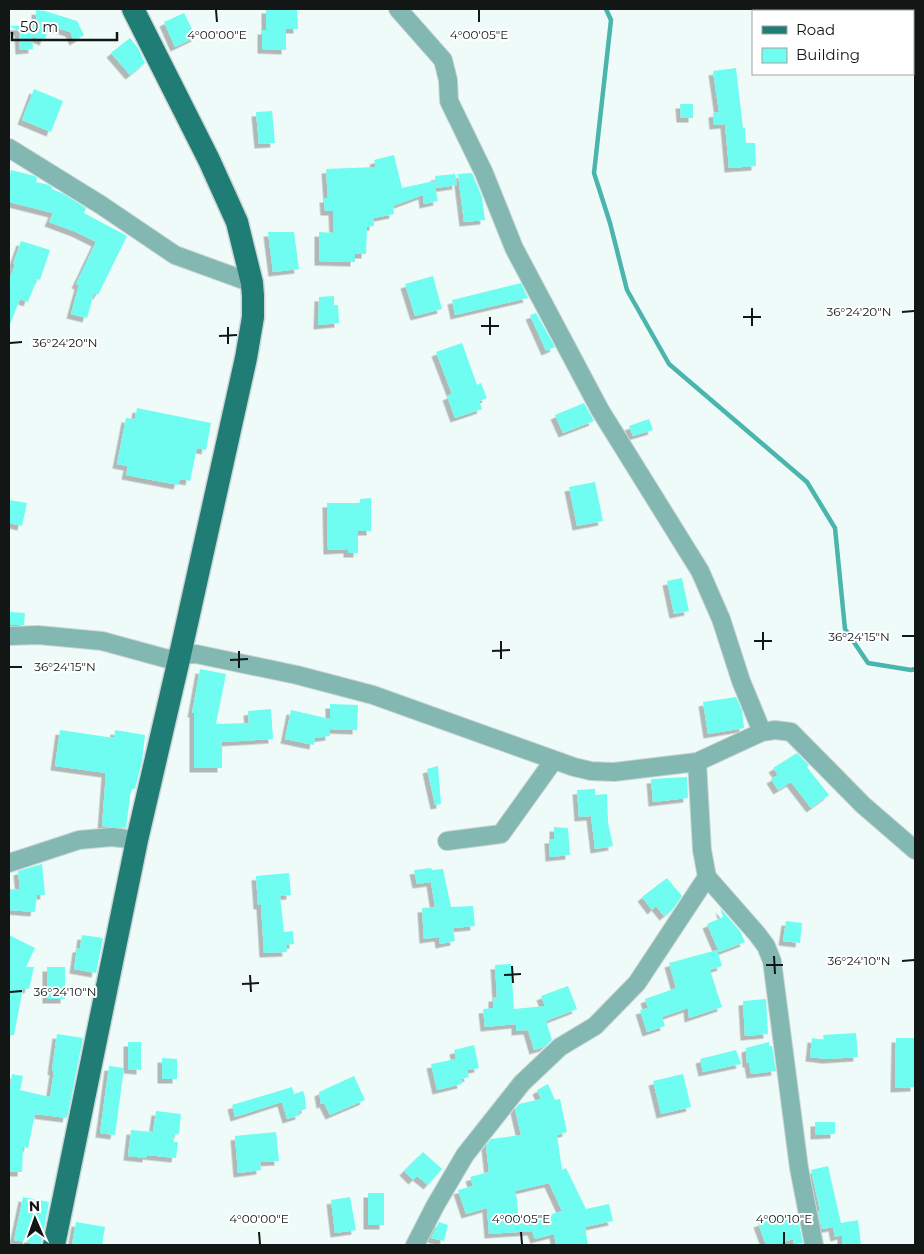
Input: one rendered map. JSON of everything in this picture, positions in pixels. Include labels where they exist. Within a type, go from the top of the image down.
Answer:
[{"type":"main road","points":[[54,1245],[137,840],[246,358],[252,318],[252,283],[236,222],[209,160],[133,9]]},
{"type":"street","points":[[398,9],[443,60],[448,80],[449,101],[484,173],[514,248],[600,410],[700,570],[721,619],[741,681],[762,732]]},
{"type":"street","points":[[9,148],[175,255],[252,283]]},
{"type":"street","points":[[9,636],[38,635],[102,641],[168,659],[180,654],[196,654],[297,675],[373,695],[554,760],[591,771],[614,772],[697,762],[762,732],[775,730],[791,732],[863,805],[915,850]]},
{"type":"street","points":[[447,841],[501,834],[554,760]]},
{"type":"street","points":[[697,762],[702,850],[707,877],[757,934],[766,946],[772,960],[799,1168],[814,1245]]},
{"type":"street","points":[[9,863],[79,840],[112,837],[137,840]]},
{"type":"street","points":[[415,1245],[465,1155],[522,1083],[560,1047],[596,1026],[613,1009],[637,982],[707,877]]},
{"type":"building","points":[[266,9],[297,9],[298,29],[286,29],[286,50],[262,49],[262,30],[266,30]]},
{"type":"building","points":[[36,10],[77,21],[84,35],[74,41],[70,32],[50,26],[44,41],[32,36],[33,49],[20,50],[19,31],[9,26],[36,25]]},
{"type":"building","points":[[184,13],[196,37],[175,47],[164,22]]},
{"type":"building","points":[[130,38],[138,48],[145,63],[130,75],[111,53]]},
{"type":"building","points":[[736,68],[746,143],[755,143],[756,166],[729,168],[725,124],[714,125],[713,113],[719,112],[713,71]]},
{"type":"building","points":[[34,89],[63,101],[51,132],[22,120]]},
{"type":"building","points":[[680,104],[693,104],[693,118],[681,118]]},
{"type":"building","points":[[272,111],[275,143],[259,144],[256,112]]},
{"type":"building","points":[[394,155],[402,188],[434,181],[438,201],[424,204],[423,195],[393,206],[394,214],[374,218],[374,226],[367,227],[366,254],[355,254],[355,262],[319,261],[319,232],[334,233],[333,211],[325,211],[324,198],[328,198],[326,169],[376,167],[374,160]]},
{"type":"building","points":[[11,170],[35,176],[37,178],[36,182],[49,185],[52,189],[86,208],[84,213],[127,236],[98,295],[94,293],[87,318],[71,314],[79,285],[76,284],[96,242],[49,222],[53,213],[9,202]]},
{"type":"building","points":[[472,173],[482,197],[485,220],[464,222],[458,174]]},
{"type":"building","points":[[455,174],[457,185],[436,188],[435,176]]},
{"type":"building","points":[[268,232],[294,232],[299,269],[273,272]]},
{"type":"building","points":[[21,241],[50,250],[40,280],[37,279],[28,302],[20,299],[9,327],[9,281]]},
{"type":"building","points":[[433,276],[442,309],[415,316],[405,284]]},
{"type":"building","points":[[521,283],[528,298],[455,315],[452,300]]},
{"type":"building","points":[[334,296],[334,305],[338,305],[339,323],[318,325],[319,297]]},
{"type":"building","points":[[536,313],[555,347],[546,351],[530,315]]},
{"type":"building","points":[[462,343],[477,385],[481,383],[487,398],[479,401],[482,409],[455,418],[447,396],[452,394],[436,352]]},
{"type":"building","points":[[584,403],[594,421],[563,433],[555,415]]},
{"type":"building","points":[[137,408],[211,423],[206,450],[197,448],[190,481],[180,479],[178,485],[126,475],[128,466],[117,464],[126,418],[135,419]]},
{"type":"building","points":[[649,419],[653,430],[633,436],[629,426]]},
{"type":"building","points":[[595,482],[603,521],[577,526],[569,487]]},
{"type":"building","points":[[371,498],[371,531],[358,531],[358,553],[348,553],[348,549],[328,550],[327,503],[360,503],[360,499]]},
{"type":"building","points":[[9,500],[27,503],[22,526],[9,523]]},
{"type":"building","points":[[682,578],[689,611],[674,614],[667,581]]},
{"type":"building","points":[[10,612],[25,613],[24,625],[9,625]]},
{"type":"building","points":[[200,669],[226,674],[216,724],[249,723],[248,711],[271,709],[273,739],[222,742],[222,768],[194,768],[194,713],[192,713]]},
{"type":"building","points":[[736,697],[742,710],[744,728],[708,734],[703,702]]},
{"type":"building","points":[[330,704],[358,705],[357,730],[329,729],[330,736],[315,738],[314,745],[285,739],[291,710],[330,719]]},
{"type":"building","points":[[60,730],[114,738],[115,730],[145,735],[142,761],[135,789],[131,789],[126,828],[102,826],[106,773],[55,766]]},
{"type":"building","points":[[797,753],[809,765],[807,767],[829,795],[811,808],[791,782],[778,790],[771,779],[778,775],[773,768]]},
{"type":"building","points":[[438,766],[441,804],[435,805],[427,769]]},
{"type":"building","points":[[687,777],[688,798],[653,802],[651,779]]},
{"type":"building","points":[[595,789],[595,795],[607,794],[608,822],[613,846],[595,849],[591,816],[579,817],[577,790]]},
{"type":"building","points":[[554,827],[568,828],[570,855],[550,857],[549,839],[554,839]]},
{"type":"building","points":[[42,864],[45,895],[37,895],[35,912],[9,910],[9,889],[20,890],[18,871]]},
{"type":"building","points":[[431,868],[432,870],[443,869],[451,907],[473,906],[475,926],[453,928],[455,941],[440,944],[439,937],[424,939],[422,908],[435,907],[431,882],[417,884],[414,870]]},
{"type":"building","points":[[289,873],[291,895],[280,896],[284,932],[293,931],[294,944],[286,945],[287,952],[264,953],[261,905],[258,905],[256,876]]},
{"type":"building","points":[[667,878],[682,896],[673,909],[664,916],[656,906],[652,910],[642,897]]},
{"type":"building","points":[[720,908],[740,931],[745,942],[719,952],[707,924],[723,917]]},
{"type":"building","points":[[786,921],[802,923],[800,943],[783,941]]},
{"type":"building","points":[[9,935],[35,948],[26,967],[34,967],[29,989],[23,988],[14,1035],[9,1035]]},
{"type":"building","points":[[82,935],[103,938],[96,973],[74,969],[77,948],[80,948]]},
{"type":"building","points":[[717,950],[722,966],[710,970],[722,1007],[689,1018],[688,1008],[662,1017],[665,1026],[647,1032],[640,1010],[648,1008],[645,999],[676,988],[669,963]]},
{"type":"building","points":[[511,964],[514,1009],[545,1006],[541,996],[568,986],[577,1009],[546,1021],[552,1040],[544,1047],[534,1050],[528,1030],[516,1031],[516,1024],[485,1027],[483,1009],[493,1008],[493,997],[497,997],[495,965]]},
{"type":"building","points":[[47,967],[65,967],[65,999],[47,999]]},
{"type":"building","points":[[766,999],[768,1034],[745,1036],[743,1001]]},
{"type":"building","points":[[856,1033],[858,1057],[827,1059],[810,1057],[812,1038],[824,1040],[823,1035]]},
{"type":"building","points":[[57,1034],[83,1038],[67,1118],[35,1114],[28,1148],[23,1147],[22,1172],[9,1172],[9,1092],[12,1074],[23,1076],[20,1090],[50,1097]]},
{"type":"building","points":[[896,1038],[915,1038],[915,1087],[895,1088]]},
{"type":"building","points":[[128,1042],[141,1042],[141,1070],[128,1069]]},
{"type":"building","points":[[769,1042],[769,1046],[772,1046],[776,1071],[751,1074],[749,1063],[747,1063],[746,1048]]},
{"type":"building","points":[[474,1045],[479,1068],[467,1070],[469,1077],[461,1079],[462,1084],[437,1090],[431,1064],[456,1059],[454,1050]]},
{"type":"building","points":[[736,1050],[741,1064],[703,1072],[700,1059]]},
{"type":"building","points":[[162,1058],[177,1059],[177,1079],[162,1079]]},
{"type":"building","points":[[109,1066],[124,1068],[115,1135],[100,1133]]},
{"type":"building","points":[[683,1074],[691,1107],[661,1114],[653,1081]]},
{"type":"building","points":[[354,1076],[365,1100],[330,1115],[324,1103],[321,1104],[319,1092]]},
{"type":"building","points":[[548,1084],[555,1100],[560,1099],[567,1132],[557,1135],[562,1170],[566,1168],[586,1209],[609,1204],[613,1221],[585,1227],[588,1245],[556,1245],[554,1234],[535,1239],[532,1231],[489,1234],[487,1208],[466,1214],[458,1190],[473,1186],[470,1177],[489,1172],[486,1146],[491,1139],[521,1135],[515,1109],[519,1104],[541,1099],[537,1090]],"holes":[[[549,1183],[562,1211],[519,1224],[515,1191]]]},
{"type":"building","points":[[292,1087],[294,1094],[303,1091],[305,1097],[306,1109],[299,1111],[300,1115],[287,1119],[282,1102],[235,1117],[232,1105]]},
{"type":"building","points":[[156,1111],[181,1114],[179,1134],[173,1135],[174,1142],[178,1142],[176,1158],[147,1155],[147,1158],[128,1156],[131,1130],[153,1132]]},
{"type":"building","points":[[815,1122],[835,1122],[835,1134],[815,1135]]},
{"type":"building","points":[[276,1132],[279,1161],[260,1162],[261,1170],[238,1173],[235,1136]]},
{"type":"building","points":[[423,1152],[442,1169],[428,1185],[417,1176],[413,1180],[404,1171]]},
{"type":"building","points":[[828,1166],[841,1223],[858,1220],[861,1245],[842,1245],[842,1235],[835,1237],[833,1227],[822,1229],[811,1170]]},
{"type":"building","points":[[368,1193],[384,1193],[384,1225],[368,1225]]},
{"type":"building","points":[[23,1197],[49,1202],[41,1245],[14,1240]]},
{"type":"building","points":[[350,1197],[356,1230],[335,1233],[331,1200]]},
{"type":"building","points":[[797,1214],[803,1243],[794,1244],[793,1239],[776,1245],[766,1245],[758,1223],[780,1216]]},
{"type":"building","points":[[76,1222],[105,1227],[102,1245],[72,1245]]},
{"type":"building","points":[[439,1222],[448,1225],[444,1241],[431,1238]]},
{"type":"waterway","points":[[606,9],[611,20],[594,173],[610,223],[627,290],[669,364],[807,482],[835,528],[845,629],[868,663],[915,669]]}]
